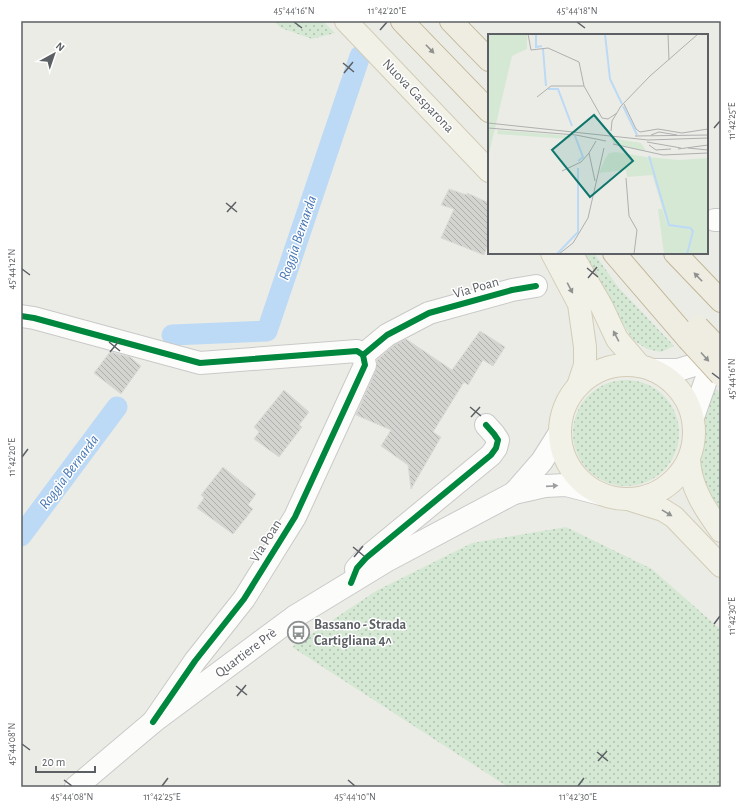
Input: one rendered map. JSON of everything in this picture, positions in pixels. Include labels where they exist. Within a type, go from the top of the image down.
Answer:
[{"type":"highway","points":[[402,21],[488,110]]},
{"type":"highway","points":[[451,21],[488,59]]},
{"type":"highway","points":[[615,254],[693,333],[721,351]]},
{"type":"highway","points":[[627,254],[693,333],[706,373]]},
{"type":"highway","points":[[676,254],[721,301]]},
{"type":"main road","name":"Nuova Gasparona","points":[[346,21],[488,170]]},
{"type":"main road","points":[[553,254],[579,304],[585,347],[585,365],[579,384]]},
{"type":"main road","points":[[569,254],[575,260],[602,307],[617,340],[628,354],[647,368],[671,381],[685,397],[693,416],[693,445],[689,459],[675,480],[654,494],[630,500]]},
{"type":"main road","points":[[647,368],[618,365],[597,371],[579,384],[568,398],[561,416],[559,434],[562,453],[571,470],[584,485],[601,494],[615,499],[630,500],[662,510],[674,517],[721,566]]},
{"type":"main road","points":[[689,459],[693,485],[707,511],[721,531]]},
{"type":"street","name":"Via Poan","points":[[153,722],[195,661],[244,599],[295,517],[365,365],[363,355],[387,335],[429,313],[512,290],[536,286]]},
{"type":"street","points":[[21,316],[34,318],[200,363],[357,351],[363,355]]},
{"type":"street","points":[[647,368],[706,373],[693,416]]},
{"type":"street","points":[[351,583],[357,568],[366,558],[491,455],[496,448],[498,440],[486,425]]},
{"type":"street","name":"Quartiere Prè","points":[[514,493],[542,461],[559,434]]},
{"type":"street","name":"Quartiere Prè","points":[[76,787],[153,722],[294,617],[386,561],[514,493],[545,486],[566,485],[601,494]]},
{"type":"green space","points":[[274,21],[323,21],[335,33],[312,39],[281,28]]},
{"type":"green space","points":[[581,254],[595,254],[618,287],[674,346],[661,352],[647,349],[633,340]]},
{"type":"green space","points":[[626,380],[646,384],[663,396],[675,413],[679,433],[675,453],[663,470],[646,482],[626,486],[606,482],[589,470],[577,453],[573,433],[577,413],[589,396],[606,384]]},
{"type":"green space","points":[[714,387],[721,394],[721,516],[696,467],[704,437],[706,401]]},
{"type":"green space","points":[[566,527],[652,569],[721,630],[721,787],[508,787],[292,647],[376,591],[472,543]]},
{"type":"building","points":[[449,189],[467,195],[467,193],[488,203],[488,245],[484,255],[441,238],[454,209],[441,205]]},
{"type":"building","points":[[480,331],[505,347],[493,366],[483,360],[468,385],[464,382],[433,432],[441,437],[411,489],[408,465],[381,446],[391,430],[356,415],[376,370],[377,360],[394,345],[406,339],[452,370]]},
{"type":"building","points":[[110,352],[130,357],[141,366],[121,394],[94,373]]},
{"type":"building","points":[[284,390],[309,412],[299,425],[302,427],[279,457],[254,439],[259,432],[254,427]]},
{"type":"building","points":[[223,467],[256,494],[248,505],[253,509],[233,534],[197,508],[204,498],[201,495]]},
{"type":"waterway","name":"Roggia Bernarda","points":[[172,335],[267,331],[360,56]]},
{"type":"waterway","name":"Roggia Bernarda","points":[[21,536],[117,407]]},
{"type":"cycle path","points":[[363,355],[387,335],[429,313],[512,290],[536,286]]},
{"type":"cycle path","points":[[21,316],[34,318],[200,363],[357,351],[363,355],[365,365],[295,517],[244,599],[195,661],[153,722]]},
{"type":"cycle path","points":[[351,583],[357,568],[366,558],[491,455],[496,448],[498,440],[486,425]]},
{"type":"place","name":"Bassano - Strada Cartigliana 4^","points":[[298,633]]}]
